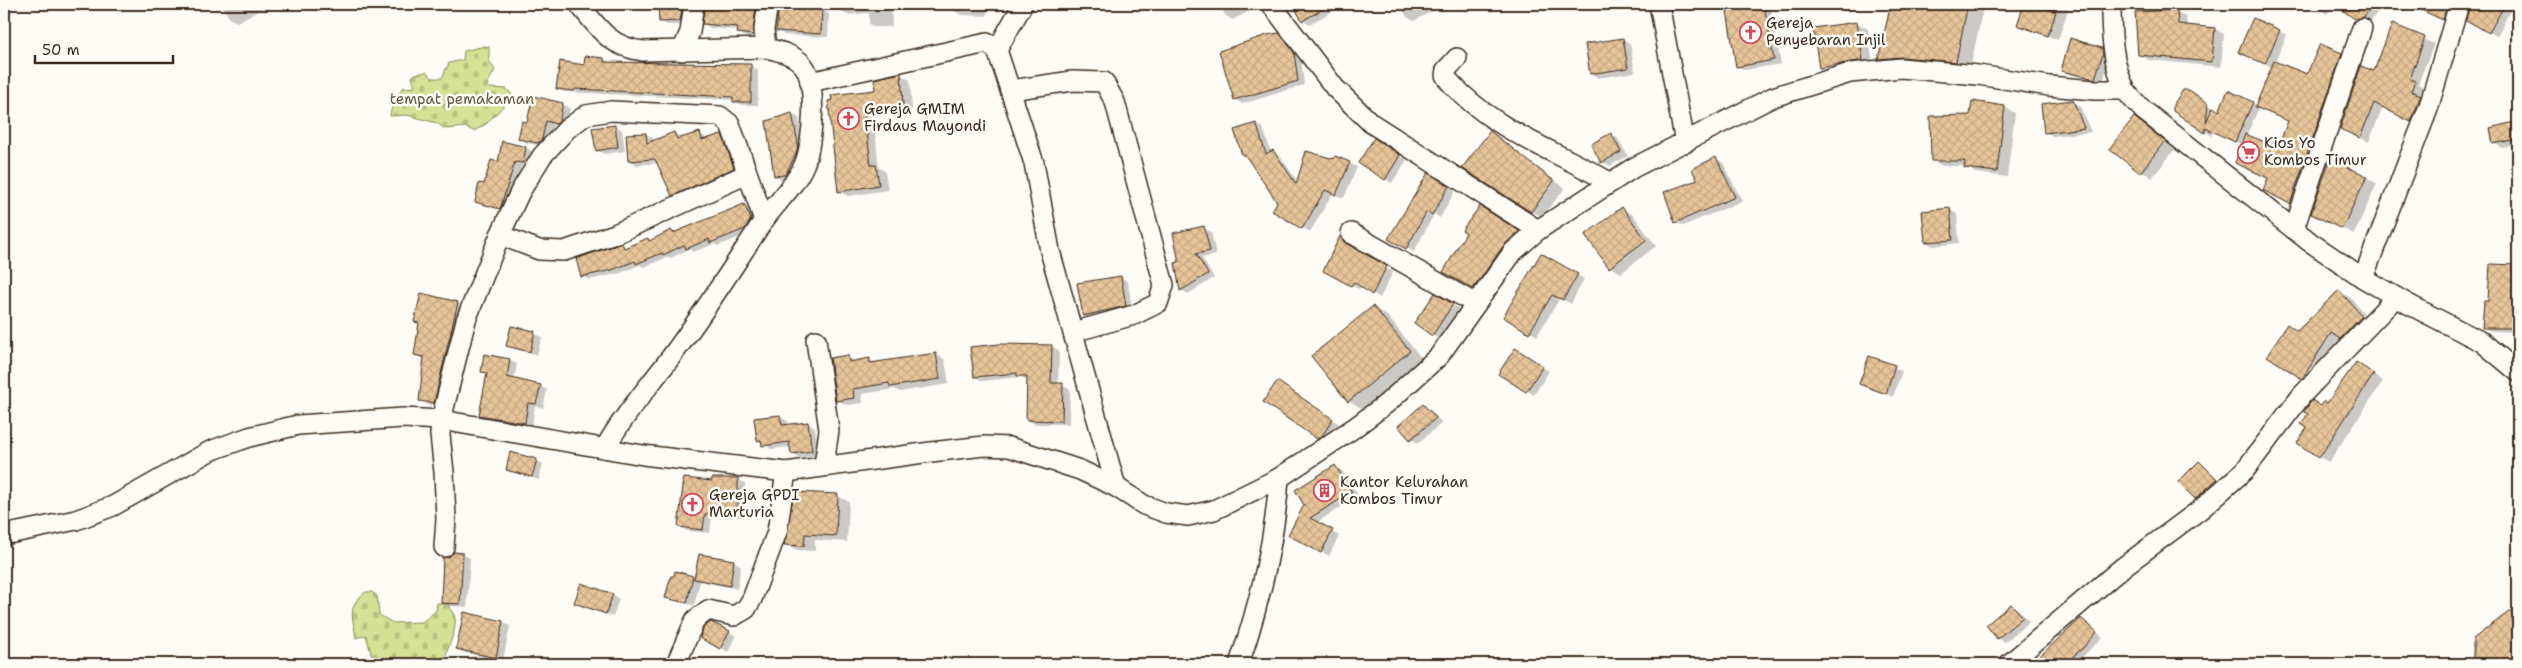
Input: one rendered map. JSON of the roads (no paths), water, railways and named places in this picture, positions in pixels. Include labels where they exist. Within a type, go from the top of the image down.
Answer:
[{"type":"street","points":[[579,4],[598,28],[624,48],[643,51],[766,48],[781,51],[795,58],[804,65],[810,82],[811,131],[807,158],[800,174],[764,220],[748,248],[688,333],[619,424],[605,448]]},
{"type":"street","points":[[682,51],[690,32],[694,4]]},
{"type":"street","points":[[766,48],[764,29],[768,4]]},
{"type":"street","points":[[997,50],[1023,4]]},
{"type":"street","points":[[1271,4],[1335,88],[1371,123],[1538,230]]},
{"type":"street","points":[[1659,4],[1685,142]]},
{"type":"street","points":[[2111,4],[2111,34],[2116,62],[2125,90],[2143,110],[2294,229],[2363,278],[2482,342],[2518,372]]},
{"type":"street","points":[[2363,278],[2428,109],[2459,4]]},
{"type":"street","points":[[2294,229],[2362,28]]},
{"type":"street","points":[[810,82],[987,43],[997,50],[1034,163],[1050,251],[1116,486]]},
{"type":"street","points":[[1457,58],[1446,70],[1445,75],[1473,104],[1539,147],[1581,165],[1610,182]]},
{"type":"street","points":[[4,535],[76,520],[113,506],[210,451],[249,437],[298,425],[403,418],[441,420],[698,463],[786,472],[824,465],[984,446],[1009,447],[1080,470],[1116,486],[1144,505],[1188,516],[1214,510],[1278,478],[1354,428],[1392,398],[1439,356],[1513,252],[1538,230],[1610,182],[1773,97],[1850,73],[1901,68],[1978,75],[2049,86],[2094,90],[2125,90]]},
{"type":"street","points":[[1010,90],[1072,81],[1104,82],[1115,102],[1164,285],[1158,303],[1134,315],[1073,332]]},
{"type":"street","points":[[444,547],[446,519],[440,435],[441,420],[466,320],[520,192],[542,156],[567,129],[586,115],[611,111],[720,116],[730,124],[764,220]]},
{"type":"street","points":[[500,236],[540,250],[564,251],[615,234],[747,174]]},
{"type":"street","points":[[1350,233],[1476,304]]},
{"type":"street","points":[[2009,664],[2123,567],[2201,509],[2245,470],[2302,395],[2396,297]]},
{"type":"street","points":[[816,340],[829,430],[824,465]]},
{"type":"street","points":[[676,664],[695,620],[701,614],[708,610],[734,616],[746,609],[752,599],[777,532],[786,472]]},
{"type":"street","points":[[1239,664],[1252,627],[1277,506],[1278,478]]},
{"type":"place","name":"Gereja Penyebaran Injil","points":[[1750,32]]},
{"type":"place","name":"Gereja GMIM Firdaus Mayondi","points":[[848,118]]},
{"type":"place","name":"Kios Yo Kombos Timur","points":[[2248,152]]},
{"type":"place","name":"Kantor Kelurahan Kombos Timur","points":[[1324,491]]},
{"type":"place","name":"Gereja GPDI Marturia","points":[[693,504]]},
{"type":"park label","name":"tempat pemakaman","points":[[462,99]]}]
